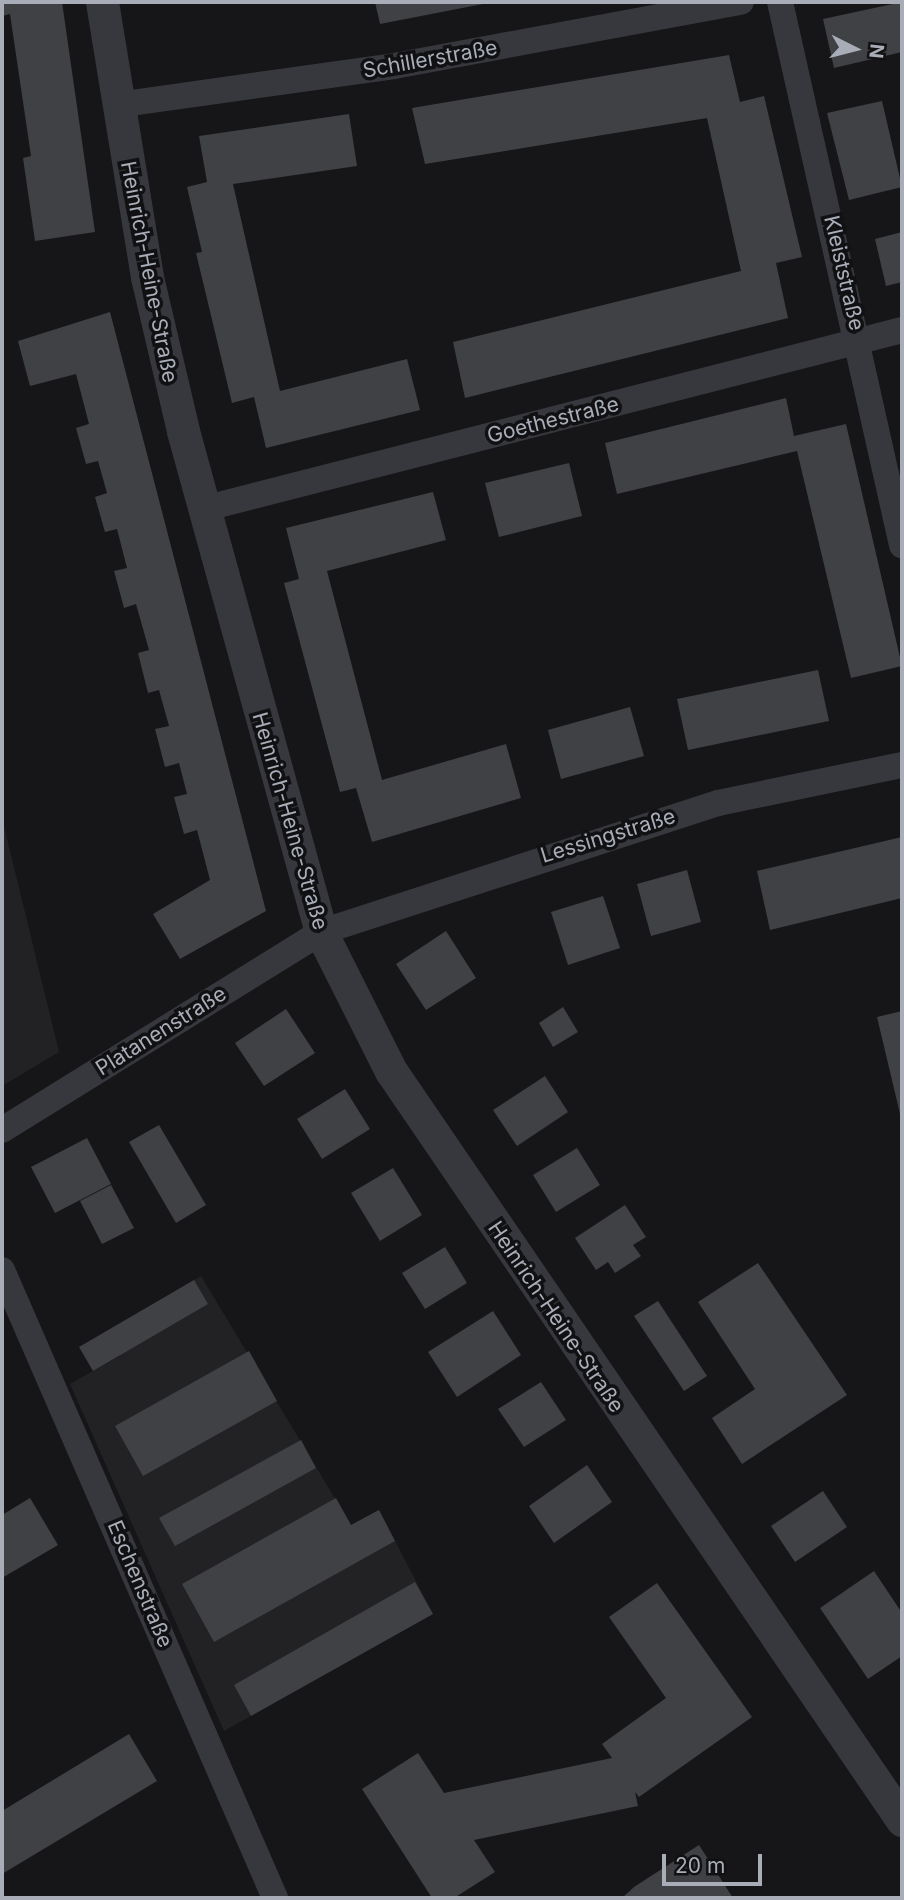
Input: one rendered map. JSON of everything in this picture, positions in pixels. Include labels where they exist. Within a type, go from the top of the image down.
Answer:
[{"type":"street","name":"Heinrich-Heine-Straße","points":[[102,2],[147,277],[203,509],[321,932],[391,1071],[902,1820]]},
{"type":"street","name":"Schillerstraße","points":[[117,105],[394,66],[741,2]]},
{"type":"street","name":"Kleiststraße","points":[[780,2],[860,342],[902,545]]},
{"type":"street","name":"Goethestraße","points":[[203,509],[902,330]]},
{"type":"street","name":"Lessingstraße","points":[[321,932],[719,803],[902,765]]},
{"type":"street","name":"Platanenstraße","points":[[2,1130],[321,932]]},
{"type":"street","name":"Eschenstraße","points":[[2,1270],[275,1898]]},
{"type":"shaded area","points":[[2,818],[59,1052],[2,1086]]},
{"type":"shaded area","points":[[201,1276],[351,1525],[379,1510],[433,1614],[224,1731],[70,1384],[120,1356],[105,1332]]},
{"type":"building","points":[[2,2],[62,2],[95,232],[35,241],[23,158],[31,156],[10,14],[2,16]]},
{"type":"building","points":[[375,2],[488,2],[488,3],[380,24]]},
{"type":"building","points":[[902,2],[902,52],[834,68],[823,19]]},
{"type":"building","points":[[729,55],[740,102],[764,96],[802,257],[776,263],[788,318],[465,398],[453,342],[741,271],[707,118],[425,164],[412,108]]},
{"type":"building","points":[[882,101],[902,187],[849,200],[827,113]]},
{"type":"building","points":[[349,114],[357,166],[233,184],[280,391],[407,359],[420,410],[266,448],[254,397],[232,403],[196,253],[202,252],[187,187],[207,182],[199,136]]},
{"type":"building","points":[[902,232],[902,282],[886,286],[875,239]]},
{"type":"building","points":[[110,312],[266,911],[180,959],[153,914],[210,880],[197,830],[184,834],[174,797],[187,794],[179,763],[165,767],[155,729],[169,726],[159,690],[148,693],[138,653],[149,650],[136,604],[124,608],[114,571],[127,568],[117,529],[105,532],[95,497],[107,493],[98,461],[86,464],[76,428],[89,424],[76,374],[30,386],[18,341]]},
{"type":"building","points":[[786,398],[794,436],[846,424],[902,666],[851,678],[797,451],[617,494],[605,443]]},
{"type":"building","points":[[569,463],[582,516],[499,537],[485,483]]},
{"type":"building","points":[[433,492],[446,540],[327,571],[382,780],[506,744],[521,798],[372,842],[356,788],[340,792],[284,583],[299,579],[286,528]]},
{"type":"building","points":[[818,670],[829,721],[688,750],[677,699]]},
{"type":"building","points":[[630,707],[644,756],[561,779],[548,730]]},
{"type":"building","points":[[902,837],[902,898],[770,930],[757,871]]},
{"type":"building","points":[[687,870],[701,922],[651,936],[637,884]]},
{"type":"building","points":[[603,896],[620,948],[568,965],[551,912]]},
{"type":"building","points":[[446,931],[476,978],[426,1010],[396,964]]},
{"type":"building","points":[[563,1007],[578,1032],[553,1047],[539,1023]]},
{"type":"building","points":[[286,1009],[315,1053],[264,1086],[235,1043]]},
{"type":"building","points":[[902,1011],[902,1118],[901,1118],[877,1017]]},
{"type":"building","points":[[545,1076],[568,1112],[517,1146],[493,1110]]},
{"type":"building","points":[[345,1089],[370,1129],[322,1159],[297,1119]]},
{"type":"building","points":[[159,1125],[206,1205],[176,1223],[129,1142]]},
{"type":"building","points":[[87,1138],[111,1184],[55,1213],[31,1167]]},
{"type":"building","points":[[577,1148],[600,1185],[556,1212],[533,1175]]},
{"type":"building","points":[[393,1168],[422,1215],[380,1241],[351,1193]]},
{"type":"building","points":[[111,1185],[134,1228],[102,1244],[80,1201]]},
{"type":"building","points":[[625,1205],[646,1237],[633,1245],[641,1256],[615,1273],[608,1262],[596,1270],[575,1238]]},
{"type":"building","points":[[445,1247],[467,1283],[425,1309],[402,1273]]},
{"type":"building","points":[[758,1263],[847,1395],[742,1464],[712,1418],[755,1389],[698,1302]]},
{"type":"building","points":[[194,1280],[208,1304],[93,1371],[79,1347]]},
{"type":"building","points":[[658,1301],[707,1376],[684,1391],[634,1316]]},
{"type":"building","points":[[493,1311],[521,1355],[457,1397],[428,1352]]},
{"type":"building","points":[[249,1351],[277,1401],[143,1476],[115,1426]]},
{"type":"building","points":[[541,1382],[566,1420],[524,1447],[498,1409]]},
{"type":"building","points":[[301,1440],[316,1468],[175,1546],[159,1518]]},
{"type":"building","points":[[587,1465],[612,1502],[554,1543],[529,1506]]},
{"type":"building","points":[[823,1491],[847,1527],[795,1562],[771,1526]]},
{"type":"building","points":[[30,1498],[58,1545],[2,1578],[2,1515]]},
{"type":"building","points":[[336,1498],[351,1525],[379,1510],[395,1541],[214,1642],[182,1584]]},
{"type":"building","points":[[874,1571],[902,1613],[902,1656],[868,1679],[820,1608]]},
{"type":"building","points":[[415,1582],[433,1614],[251,1716],[234,1685]]},
{"type":"building","points":[[657,1583],[752,1717],[639,1797],[635,1792],[638,1806],[474,1840],[495,1872],[454,1898],[432,1898],[362,1789],[418,1753],[444,1793],[612,1758],[602,1744],[666,1698],[609,1617]]},
{"type":"building","points":[[129,1734],[157,1781],[2,1874],[2,1811]]},
{"type":"building","points":[[699,1845],[733,1898],[622,1898],[634,1887]]}]
